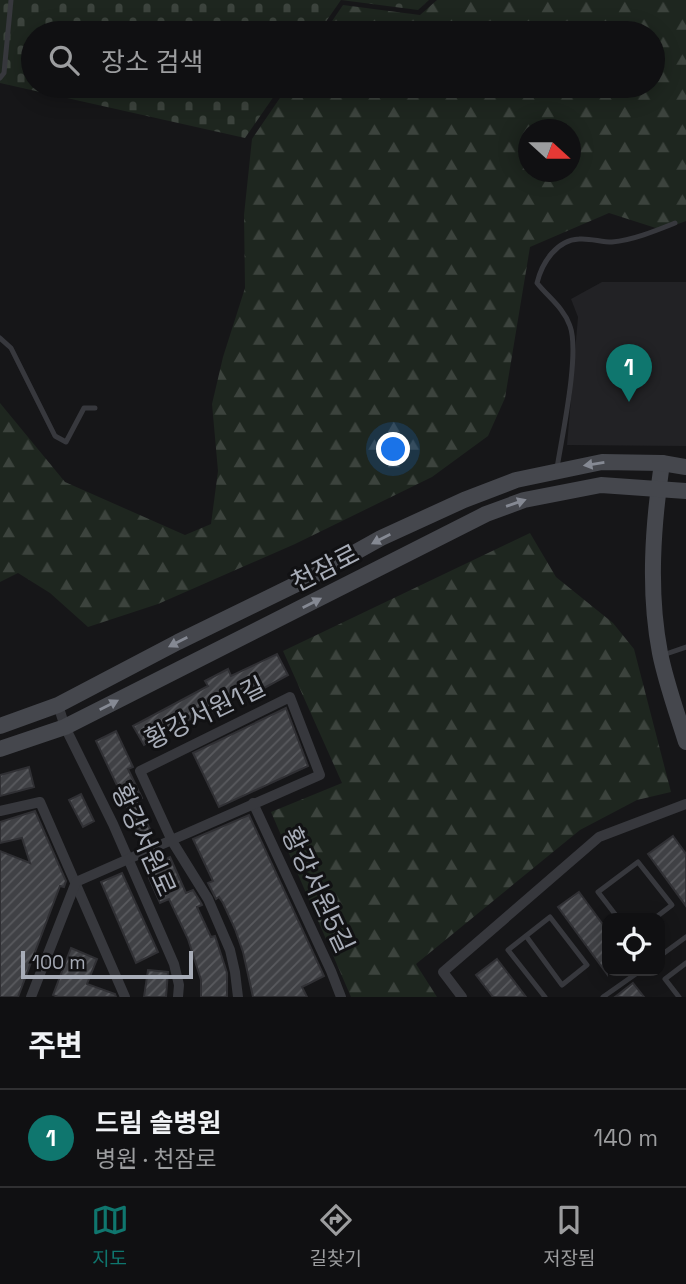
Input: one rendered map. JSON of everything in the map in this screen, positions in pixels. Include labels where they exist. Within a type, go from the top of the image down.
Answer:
[{"type":"street","name":"천잠로","points":[[0,726],[58,705],[311,577],[381,538],[516,480],[602,462],[662,463],[686,467]]},
{"type":"street","points":[[662,463],[653,584],[655,620],[661,656],[686,742]]},
{"type":"street","name":"천잠로","points":[[0,749],[65,727],[486,514],[524,500],[601,485],[686,491]]},
{"type":"street","name":"황강서원1길","points":[[76,882],[172,841],[253,803],[320,775],[290,697],[140,771],[172,841]]},
{"type":"street","name":"황강서원로","points":[[58,705],[65,727],[113,824],[174,964],[179,985],[178,997]]},
{"type":"street","points":[[0,811],[40,802],[125,997]]},
{"type":"street","name":"황강서원5길","points":[[253,803],[341,997]]},
{"type":"street","points":[[462,997],[443,972],[599,837],[686,804]]},
{"type":"street","points":[[172,841],[208,899],[230,950],[238,997]]},
{"type":"street","points":[[32,997],[76,882]]},
{"type":"lane","points":[[0,78],[4,74],[11,0]]},
{"type":"lane","points":[[557,471],[568,403],[574,339],[570,324],[559,305],[537,283],[546,259],[563,243],[578,239],[611,242],[654,232],[675,223]]},
{"type":"lane","points":[[0,338],[11,348],[55,436],[66,442],[84,408],[95,408]]},
{"type":"lane","points":[[661,656],[686,647]]},
{"type":"lane","points":[[614,913],[598,892],[638,862],[672,905],[662,913]]},
{"type":"lane","points":[[526,936],[562,985],[587,965],[550,917],[508,950],[545,997]]},
{"type":"lane","points":[[665,952],[686,937]]},
{"type":"lane","points":[[679,997],[665,979],[686,963]]},
{"type":"lane","points":[[603,997],[633,976]]},
{"type":"shaded area","points":[[602,282],[686,282],[686,446],[567,445],[578,317],[571,299]]},
{"type":"green space","points":[[0,0],[341,0],[326,21],[21,21],[21,88],[0,83]]},
{"type":"green space","points":[[341,0],[429,0],[418,10]]},
{"type":"green space","points":[[437,0],[686,0],[686,221],[662,230],[609,213],[530,247],[505,398],[488,436],[432,477],[295,544],[158,604],[88,627],[50,593],[18,573],[0,582],[0,403],[65,482],[185,535],[211,524],[218,471],[212,404],[223,357],[245,288],[244,215],[252,139],[280,98],[665,98],[665,21],[332,21],[343,5],[420,15]]},
{"type":"green space","points":[[67,98],[273,98],[245,138]]},
{"type":"green space","points":[[530,533],[556,577],[613,623],[634,649],[671,792],[637,800],[580,830],[416,964],[437,997],[351,997],[271,812],[342,783],[283,651]]},
{"type":"building","points":[[277,654],[288,675],[249,695],[246,689],[213,706],[215,710],[197,720],[195,717],[162,732],[163,734],[144,745],[133,726],[208,686],[205,681],[228,669],[231,676]]},
{"type":"building","points":[[286,708],[308,766],[219,807],[193,753]]},
{"type":"building","points":[[116,731],[133,767],[128,769],[142,798],[136,801],[151,831],[141,836],[96,741]]},
{"type":"building","points":[[29,767],[34,787],[0,796],[0,775]]},
{"type":"building","points":[[81,794],[94,821],[83,827],[69,800]]},
{"type":"building","points":[[35,811],[66,881],[64,887],[60,886],[18,997],[0,997],[0,851],[30,863],[22,838],[0,843],[0,822]]},
{"type":"building","points":[[249,815],[324,976],[302,987],[307,997],[253,997],[235,929],[223,903],[219,897],[216,899],[208,883],[213,881],[193,839]]},
{"type":"building","points":[[673,836],[686,854],[686,906],[648,854]]},
{"type":"building","points":[[170,857],[186,893],[193,890],[201,903],[202,905],[197,907],[211,937],[215,936],[227,973],[227,997],[201,997],[201,980],[188,939],[169,899],[160,903],[145,869]]},
{"type":"building","points":[[122,873],[158,952],[136,963],[101,882]]},
{"type":"building","points":[[579,892],[602,923],[602,967],[558,907]]},
{"type":"building","points":[[71,948],[97,959],[87,984],[115,994],[116,997],[53,995]]},
{"type":"building","points":[[497,959],[526,997],[493,997],[476,975]]},
{"type":"building","points":[[148,970],[168,972],[166,997],[144,997]]},
{"type":"building","points":[[633,983],[644,997],[615,997]]},
{"type":"place","name":"드림 솔병원","points":[[629,402]]}]
